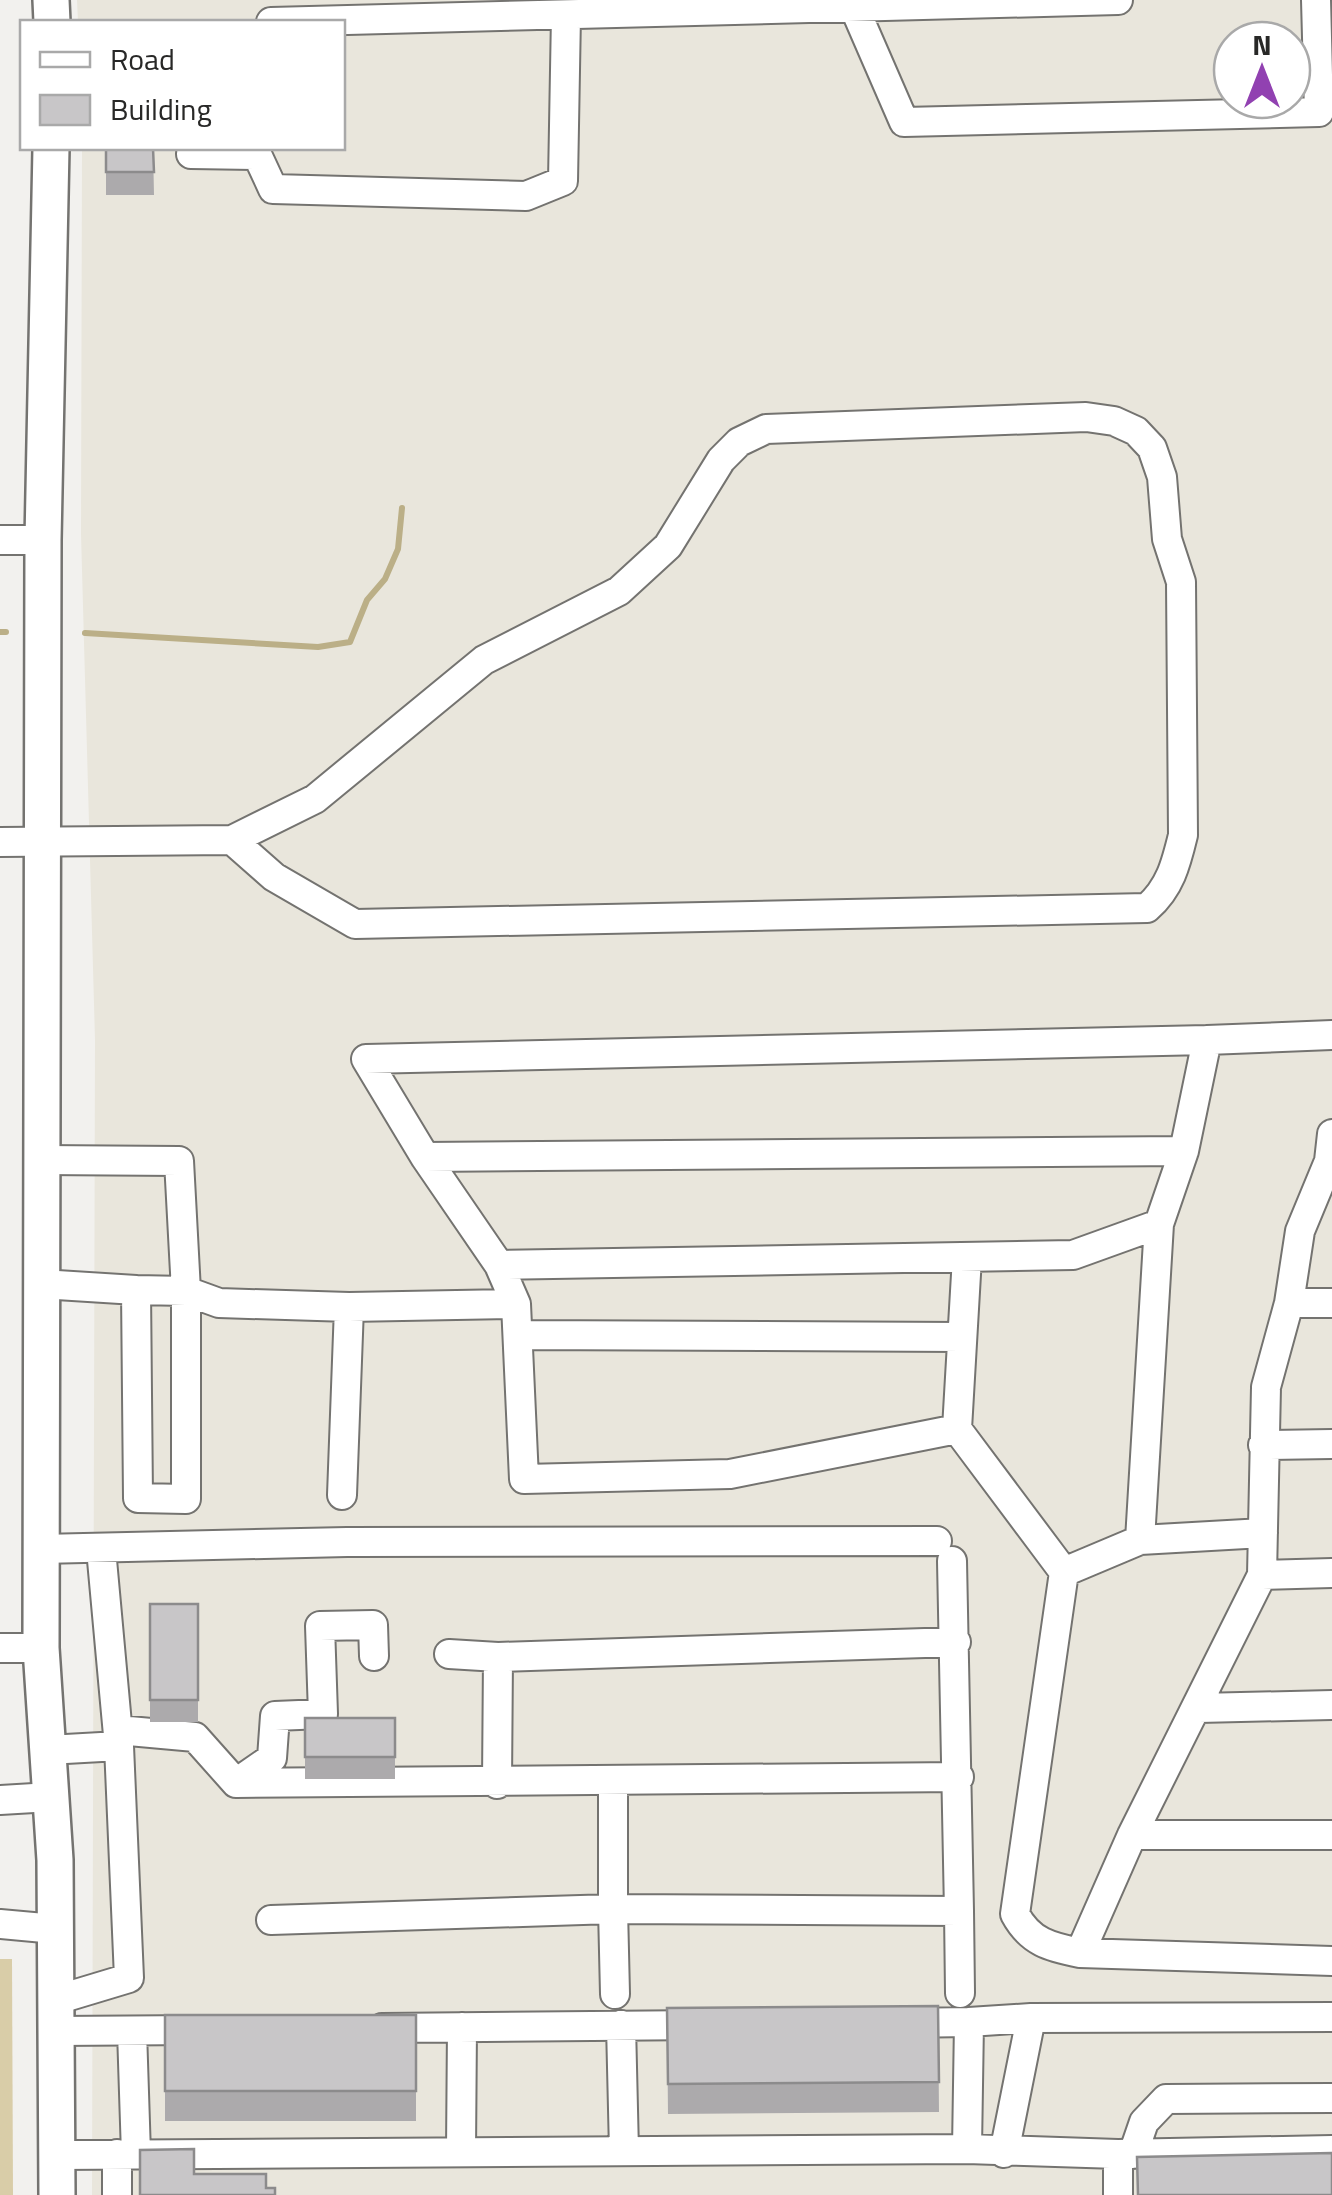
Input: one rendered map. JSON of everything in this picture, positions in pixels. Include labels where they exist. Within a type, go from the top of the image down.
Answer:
[{"type":"main road","points":[[51,150],[42,540],[40,1648],[51,1797],[57,2195]]},
{"type":"street","points":[[345,20],[1118,0]]},
{"type":"street","points":[[854,7],[904,122],[1320,112],[1316,0]]},
{"type":"street","points":[[191,154],[254,151],[273,189],[526,196],[563,181],[566,15]]},
{"type":"street","points":[[0,842],[232,840],[315,800],[484,660],[619,591],[668,546],[721,460],[739,442],[766,429],[1086,418],[1114,421],[1136,430],[1152,448],[1162,477],[1168,540],[1181,582],[1183,835],[1174,870],[1160,896],[1147,908],[355,924],[274,877],[232,840]]},
{"type":"street","points":[[0,540],[42,540]]},
{"type":"street","points":[[957,1429],[730,1474],[524,1479],[516,1304],[499,1265],[424,1157],[366,1060],[1332,1036]]},
{"type":"street","points":[[1140,1540],[1160,1224],[1184,1151],[1207,1040]]},
{"type":"street","points":[[424,1157],[1184,1151]]},
{"type":"street","points":[[1080,1953],[1132,1835],[1199,1708],[1262,1575],[1266,1388],[1289,1303],[1300,1231],[1331,1152]]},
{"type":"street","points":[[41,1160],[179,1162],[186,1291],[186,1499],[138,1498],[136,1290]]},
{"type":"street","points":[[499,1265],[1073,1255],[1160,1224]]},
{"type":"street","points":[[968,1257],[957,1429],[1064,1572],[1015,1914],[1026,1934],[1050,1947],[1080,1953],[1332,1960]]},
{"type":"street","points":[[41,1284],[186,1291],[218,1302],[350,1307],[516,1304]]},
{"type":"street","points":[[1289,1303],[1332,1303]]},
{"type":"street","points":[[342,1495],[350,1307]]},
{"type":"street","points":[[519,1335],[962,1337]]},
{"type":"street","points":[[1263,1445],[1332,1444]]},
{"type":"street","points":[[1064,1572],[1140,1540],[1263,1533]]},
{"type":"street","points":[[40,1549],[367,1542],[945,1551],[956,1642],[960,1993]]},
{"type":"street","points":[[56,2016],[129,1978],[118,1738],[101,1549]]},
{"type":"street","points":[[1262,1575],[1332,1573]]},
{"type":"street","points":[[236,1783],[272,1758],[275,1716],[323,1714],[320,1626],[373,1625],[374,1656]]},
{"type":"street","points":[[449,1654],[498,1657],[956,1642]]},
{"type":"street","points":[[0,1648],[40,1648]]},
{"type":"street","points":[[497,1784],[498,1657]]},
{"type":"street","points":[[1199,1708],[1332,1705]]},
{"type":"street","points":[[48,1750],[118,1738],[195,1738],[236,1783],[497,1784],[959,1777]]},
{"type":"street","points":[[613,1782],[615,1994]]},
{"type":"street","points":[[0,1800],[51,1797]]},
{"type":"street","points":[[1132,1835],[1332,1835]]},
{"type":"street","points":[[271,1920],[612,1909],[959,1911]]},
{"type":"street","points":[[0,1924],[55,1928]]},
{"type":"street","points":[[56,2016],[132,2031],[229,2030]]},
{"type":"street","points":[[872,2023],[1174,2016],[1332,2017]]},
{"type":"street","points":[[1004,2153],[1031,2018]]},
{"type":"street","points":[[966,2149],[969,2022]]},
{"type":"street","points":[[346,2028],[737,2024]]},
{"type":"street","points":[[621,2026],[624,2151]]},
{"type":"street","points":[[461,2152],[462,2027]]},
{"type":"street","points":[[117,2195],[126,2154],[132,2031]]},
{"type":"street","points":[[1118,2195],[1125,2154],[1144,2122],[1166,2099],[1332,2098]]},
{"type":"street","points":[[57,2156],[966,2149],[1125,2154],[1332,2150]]},
{"type":"shaded area","points":[[77,0],[1332,0],[1332,2195],[92,2195],[95,1040],[81,534],[82,150],[345,150],[345,20],[78,20]]},
{"type":"shaded area","points":[[0,1959],[12,1959],[13,2195],[0,2195]]},
{"type":"building","points":[[106,150],[153,150],[154,172],[106,172]]},
{"type":"building","points":[[150,1604],[198,1604],[198,1700],[150,1700]]},
{"type":"building","points":[[305,1718],[395,1718],[395,1757],[305,1757]]},
{"type":"building","points":[[938,2006],[939,2082],[668,2084],[667,2008]]},
{"type":"building","points":[[165,2015],[416,2015],[416,2091],[165,2091]]},
{"type":"building","points":[[194,2149],[194,2174],[266,2174],[266,2188],[275,2188],[275,2195],[140,2195],[140,2150]]},
{"type":"building","points":[[1332,2153],[1332,2195],[1138,2195],[1137,2157]]},
{"type":"waterway","points":[[85,633],[318,647],[350,642],[367,600],[385,579],[398,549],[402,508]]},
{"type":"waterway","points":[[0,632],[6,632]]}]
